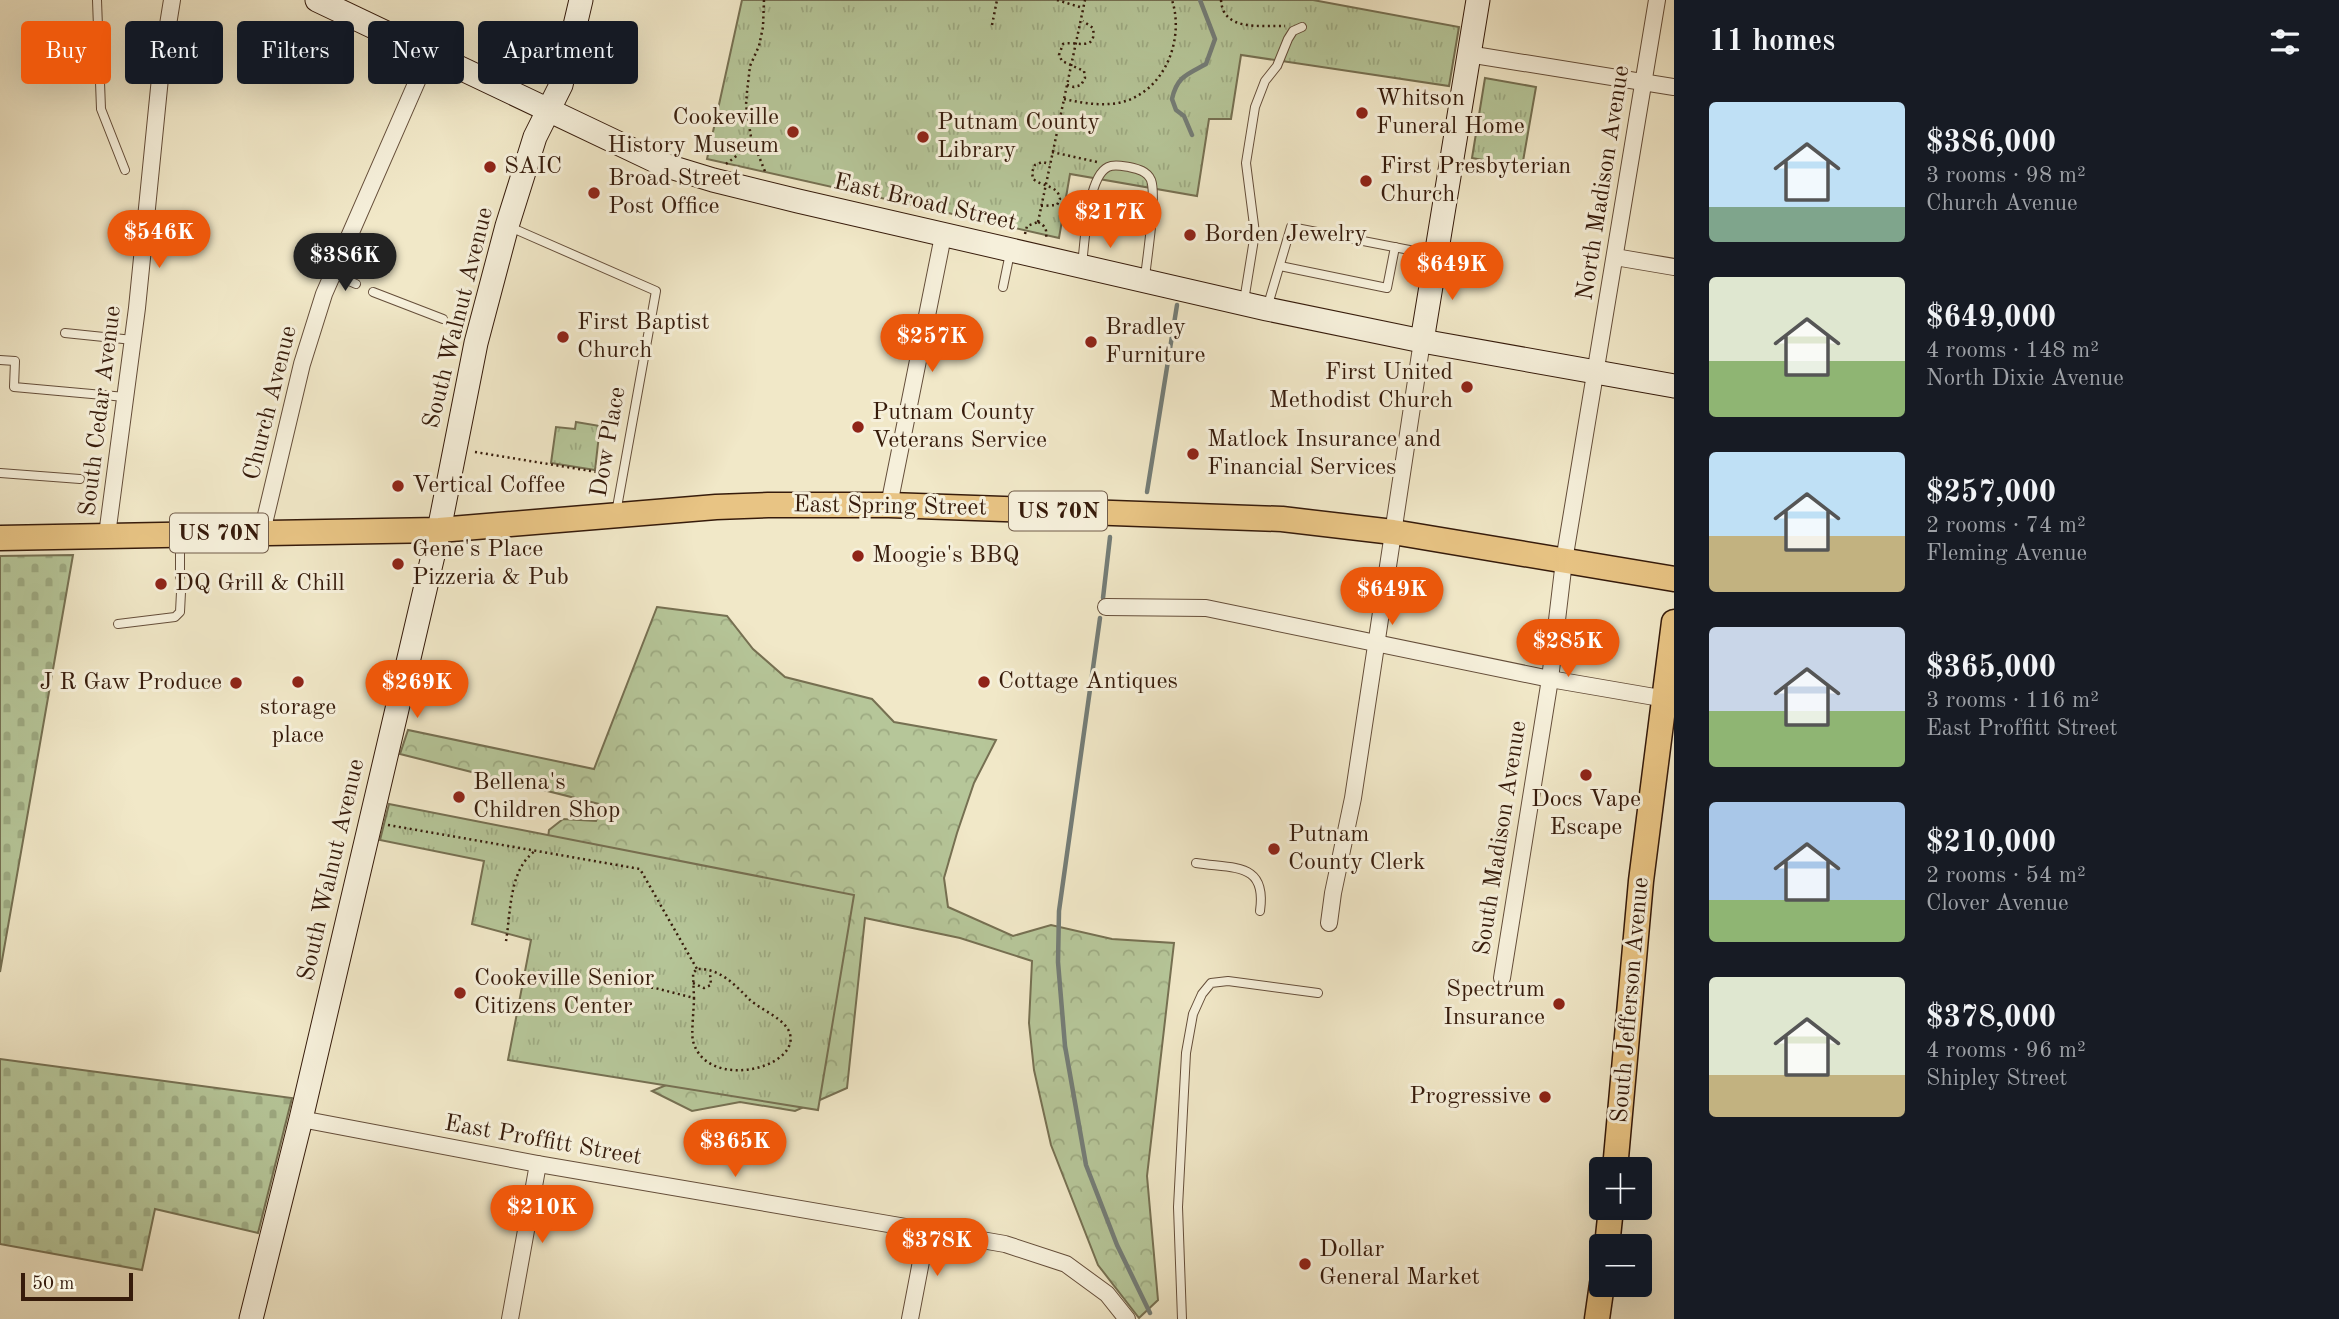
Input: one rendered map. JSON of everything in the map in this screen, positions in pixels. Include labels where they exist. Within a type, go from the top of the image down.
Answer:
[{"type":"main road","name":"East Spring Street","points":[[439,530],[755,505],[889,505],[1283,519],[1393,531],[1674,579]]},
{"type":"main road","name":"US 70N","points":[[0,538],[439,530]]},
{"type":"main road","name":"South Jefferson Avenue","points":[[1616,1157],[1641,881],[1669,699],[1674,622]]},
{"type":"main road","points":[[1598,1319],[1601,1297]]},
{"type":"street","name":"South Cedar Avenue","points":[[107,535],[133,340],[156,111],[172,0]]},
{"type":"street","name":"East Broad Street","points":[[317,0],[368,25]]},
{"type":"street","name":"South Walnut Avenue","points":[[251,1319],[301,1119],[439,530],[476,343],[507,226],[535,137],[561,85],[581,0]]},
{"type":"street","points":[[1329,923],[1353,798],[1422,341],[1478,0]]},
{"type":"street","name":"North Madison Avenue","points":[[1596,374],[1657,0]]},
{"type":"street","points":[[1468,54],[1674,87]]},
{"type":"street","name":"East Broad Street","points":[[464,70],[675,169],[713,180],[943,236],[1018,242],[1082,266],[1267,309],[1596,374],[1674,386]]},
{"type":"street","name":"Church Avenue","points":[[262,532],[302,364],[333,274],[416,84]]},
{"type":"street","points":[[889,505],[943,236]]},
{"type":"street","points":[[1615,257],[1674,267]]},
{"type":"street","name":"South Madison Avenue","points":[[1502,978],[1550,679],[1564,561],[1596,374]]},
{"type":"street","points":[[1106,607],[1206,608],[1550,679],[1669,699]]},
{"type":"street","name":"East Proffitt Street","points":[[301,1119],[538,1164],[1005,1244],[1066,1264],[1107,1294],[1127,1319]]},
{"type":"street","points":[[509,1319],[538,1164]]},
{"type":"street","points":[[910,1319],[927,1230]]},
{"type":"lane","points":[[97,0],[101,109],[125,170]]},
{"type":"lane","points":[[1244,303],[1255,233],[1246,163],[1255,107],[1265,81],[1277,66],[1288,38],[1293,31],[1302,27]]},
{"type":"lane","points":[[1082,266],[1093,187],[1100,174],[1108,167],[1119,165],[1135,168],[1145,172],[1151,181],[1145,280]]},
{"type":"lane","name":"Dow Place","points":[[507,226],[656,291],[615,517]]},
{"type":"lane","points":[[1267,309],[1291,227],[1438,256]]},
{"type":"lane","points":[[1003,286],[1018,242]]},
{"type":"lane","points":[[1280,266],[1387,288],[1395,247]]},
{"type":"lane","points":[[333,274],[356,285]]},
{"type":"lane","points":[[373,292],[443,319]]},
{"type":"lane","points":[[65,333],[133,340]]},
{"type":"lane","points":[[0,360],[15,361],[14,387],[125,397]]},
{"type":"lane","points":[[0,473],[80,479]]},
{"type":"lane","points":[[180,534],[180,576]]},
{"type":"lane","points":[[118,624],[175,617],[180,612],[181,592]]},
{"type":"lane","points":[[1196,863],[1252,873],[1258,879],[1262,890],[1260,911]]},
{"type":"lane","points":[[1182,1319],[1178,1207],[1186,1053],[1193,1014],[1202,994],[1212,984],[1228,981],[1318,993]]},
{"type":"path","points":[[753,150],[746,105],[750,66],[759,46],[763,27],[764,0]]},
{"type":"path","points":[[992,25],[997,0]]},
{"type":"path","points":[[1057,0],[1083,8]]},
{"type":"path","points":[[1038,222],[1085,0]]},
{"type":"path","points":[[1064,99],[1100,104],[1119,103],[1131,99],[1156,80],[1166,68],[1174,44],[1177,16],[1172,0]]},
{"type":"path","points":[[1221,0],[1222,12],[1237,24],[1302,27]]},
{"type":"path","points":[[1067,85],[1081,85],[1085,78],[1084,71],[1062,61],[1059,55],[1063,44],[1090,43],[1094,35],[1093,28],[1081,21]]},
{"type":"path","points":[[723,168],[735,155],[744,150],[753,150],[763,162],[766,178]]},
{"type":"path","points":[[1052,152],[1097,162]]},
{"type":"path","points":[[1041,206],[1057,205],[1060,199],[1055,189],[1033,179],[1035,165],[1042,162],[1050,164]]},
{"type":"path","points":[[1038,222],[1047,231],[1046,239]]},
{"type":"path","points":[[1018,242],[1027,226],[1038,222]]},
{"type":"path","points":[[468,451],[597,472]]},
{"type":"path","points":[[385,824],[640,869],[697,969]]},
{"type":"path","points":[[506,941],[515,881],[526,858],[535,851]]},
{"type":"path","points":[[697,969],[710,971],[733,981],[751,1001],[782,1023],[790,1034],[790,1042],[784,1054],[774,1062],[754,1069],[733,1071],[717,1068],[702,1056],[693,1041],[693,983],[697,969]]},
{"type":"path","points":[[693,983],[704,988],[711,985],[710,971]]},
{"type":"path","points":[[613,982],[655,988],[694,998]]},
{"type":"green space","points":[[742,0],[1313,0],[1459,27],[1449,86],[1241,55],[1231,119],[1209,119],[1197,196],[1070,174],[1059,238],[707,159]]},
{"type":"green space","points":[[1485,78],[1536,87],[1522,167],[1472,158]]},
{"type":"green space","points":[[576,422],[600,426],[595,470],[551,463],[556,427],[575,429]]},
{"type":"green space","points":[[73,555],[0,972],[0,556]]},
{"type":"green space","points":[[657,607],[727,616],[753,649],[785,677],[872,699],[894,722],[996,740],[974,783],[944,878],[948,907],[1013,936],[1051,925],[1112,939],[1174,943],[1147,1176],[1158,1300],[1139,1318],[1098,1265],[1051,1145],[1034,1070],[1029,1023],[1032,961],[960,938],[865,918],[847,1088],[795,1111],[740,1102],[692,1111],[652,1091],[683,1078],[545,860],[549,830],[563,819],[596,821],[603,805],[400,754],[408,730],[594,769]]},
{"type":"green space","points":[[389,804],[854,895],[818,1110],[508,1060],[531,940],[472,924],[484,861],[380,840]]},
{"type":"green space","points":[[0,1059],[292,1098],[258,1233],[155,1209],[142,1270],[0,1244]]},
{"type":"waterway","points":[[1192,135],[1184,116],[1176,110],[1172,99],[1180,80],[1206,64],[1215,39],[1200,0]]},
{"type":"waterway","points":[[1147,492],[1177,305]]},
{"type":"waterway","points":[[1103,598],[1110,537]]},
{"type":"waterway","points":[[1100,618],[1059,911],[1058,962],[1065,1046],[1086,1165],[1117,1245],[1150,1313]]},
{"type":"place","name":"Whitson Funeral Home","points":[[1362,113]]},
{"type":"place","name":"Cookeville History Museum","points":[[793,132]]},
{"type":"place","name":"Putnam County Library","points":[[923,137]]},
{"type":"place","name":"SAIC","points":[[490,167]]},
{"type":"place","name":"First Presbyterian Church","points":[[1366,181]]},
{"type":"place","name":"Broad Street Post Office","points":[[594,193]]},
{"type":"place","name":"Borden Jewelry","points":[[1190,235]]},
{"type":"place","name":"First Baptist Church","points":[[563,337]]},
{"type":"place","name":"Bradley Furniture","points":[[1091,342]]},
{"type":"place","name":"First United Methodist Church","points":[[1467,387]]},
{"type":"place","name":"Putnam County Veterans Service","points":[[858,427]]},
{"type":"place","name":"Matlock Insurance and Financial Services","points":[[1193,454]]},
{"type":"place","name":"Vertical Coffee","points":[[398,486]]},
{"type":"place","name":"Moogie's BBQ","points":[[858,556]]},
{"type":"place","name":"Gene's Place Pizzeria & Pub","points":[[398,564]]},
{"type":"place","name":"DQ Grill & Chill","points":[[161,584]]},
{"type":"place","name":"storage place","points":[[298,682]]},
{"type":"place","name":"Cottage Antiques","points":[[984,682]]},
{"type":"place","name":"J R Gaw Produce","points":[[236,683]]},
{"type":"place","name":"Docs Vape Escape","points":[[1586,775]]},
{"type":"place","name":"Bellena's Children Shop","points":[[459,797]]},
{"type":"place","name":"Putnam County Clerk","points":[[1274,849]]},
{"type":"place","name":"Cookeville Senior Citizens Center","points":[[460,993]]},
{"type":"place","name":"Spectrum Insurance","points":[[1559,1004]]},
{"type":"place","name":"Progressive","points":[[1545,1097]]},
{"type":"place","name":"Dollar General Market","points":[[1305,1264]]}]
